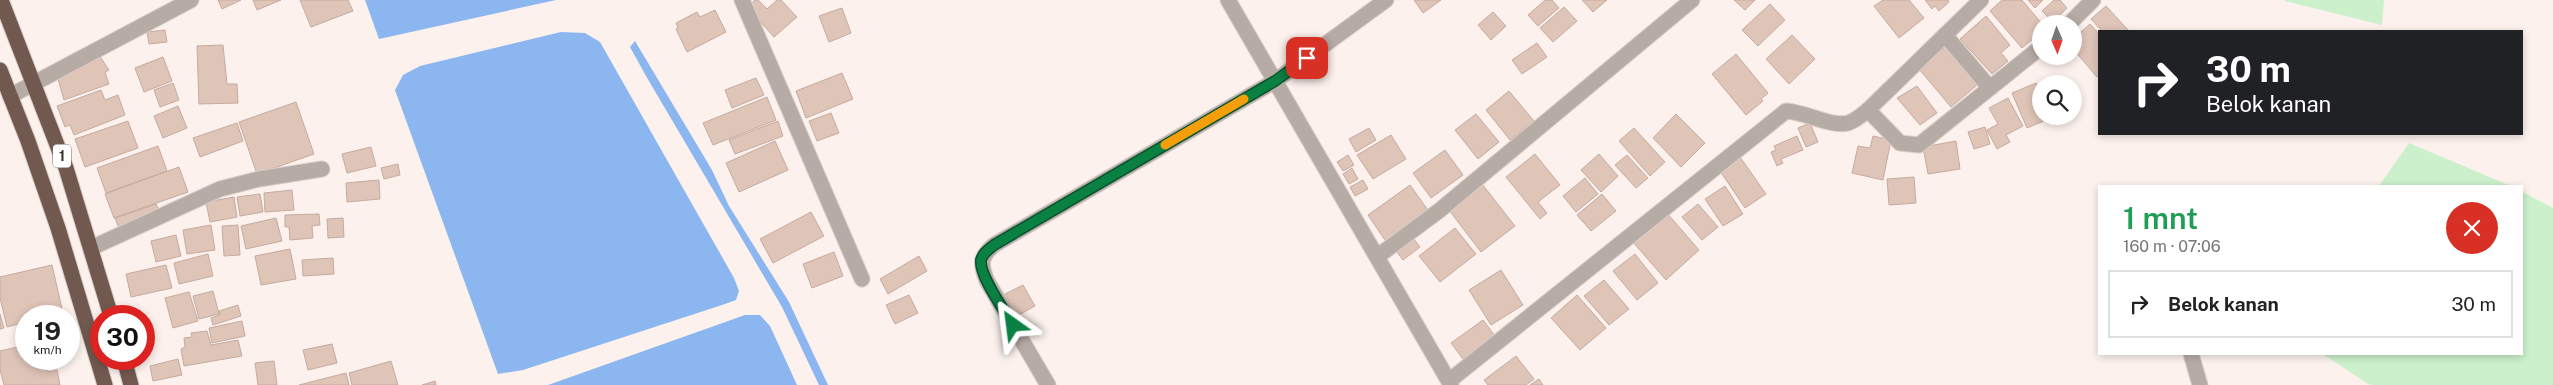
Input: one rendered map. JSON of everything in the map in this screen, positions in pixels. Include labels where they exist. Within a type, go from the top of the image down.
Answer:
[{"type":"highway","name":"1","points":[[1,0],[53,132],[108,305]]},
{"type":"highway","name":"1","points":[[0,70],[28,141],[58,228],[105,385]]},
{"type":"highway","points":[[127,370],[131,385]]},
{"type":"street","points":[[10,96],[191,0]]},
{"type":"street","points":[[742,0],[862,279]]},
{"type":"street","points":[[1228,0],[1450,383],[1786,111],[1801,112],[1836,124],[1850,123],[1868,110],[1980,0]]},
{"type":"street","points":[[1048,385],[986,281],[981,262],[983,254],[994,245],[1275,81],[1386,0]]},
{"type":"street","points":[[1378,256],[1440,210],[1692,0]]},
{"type":"street","points":[[2077,15],[2093,0]]},
{"type":"street","points":[[1945,35],[1990,88]]},
{"type":"street","points":[[1868,110],[1900,143],[1919,145],[2032,54]]},
{"type":"street","points":[[91,248],[220,189],[259,179],[322,169]]},
{"type":"street","points":[[2191,355],[2200,385]]},
{"type":"green space","points":[[2384,0],[2382,25],[2285,1]]},
{"type":"green space","points":[[2409,143],[2509,185],[2380,185]]},
{"type":"green space","points":[[2523,192],[2553,208],[2553,385],[2368,384],[2324,355],[2523,355]]},
{"type":"water","points":[[365,0],[556,0],[379,39]]},
{"type":"water","points":[[561,32],[585,33],[600,42],[734,278],[739,291],[736,300],[725,304],[523,370],[498,374],[395,90],[403,75],[420,66]]},
{"type":"water","points":[[635,41],[712,170],[729,206],[789,302],[828,385],[819,385],[782,307],[630,47]]},
{"type":"water","points":[[745,315],[760,315],[770,326],[797,385],[548,385]]},
{"type":"building","points":[[218,0],[241,0],[222,9]]},
{"type":"building","points":[[253,0],[281,0],[257,10]]},
{"type":"building","points":[[300,0],[348,0],[353,11],[311,27]]},
{"type":"building","points":[[755,0],[758,0],[767,9],[777,0],[781,0],[797,17],[774,37],[747,7]]},
{"type":"building","points":[[1414,0],[1441,0],[1423,13]]},
{"type":"building","points":[[1545,0],[1552,0],[1559,8],[1538,26],[1528,15]]},
{"type":"building","points":[[1582,0],[1607,0],[1593,12]]},
{"type":"building","points":[[1734,0],[1755,0],[1745,10]]},
{"type":"building","points":[[1883,0],[1909,0],[1924,18],[1899,38],[1874,6]]},
{"type":"building","points":[[1925,0],[1948,0],[1949,2],[1939,11],[1935,6],[1932,9]]},
{"type":"building","points":[[2002,0],[2022,0],[2034,15],[2032,15],[2032,40],[2022,48],[1990,11]]},
{"type":"building","points":[[2028,0],[2043,0],[2035,8]]},
{"type":"building","points":[[2054,0],[2060,0],[2067,8],[2060,15],[2046,15],[2042,11]]},
{"type":"building","points":[[1770,4],[1785,20],[1758,46],[1742,30]]},
{"type":"building","points":[[2106,6],[2128,30],[2101,30],[2091,19]]},
{"type":"building","points":[[1564,7],[1577,21],[1553,42],[1540,28]]},
{"type":"building","points":[[842,8],[851,33],[829,42],[819,16]]},
{"type":"building","points":[[715,10],[726,32],[687,52],[676,29],[678,28],[676,23],[697,12],[700,17]]},
{"type":"building","points":[[1493,12],[1506,26],[1491,40],[1478,25]]},
{"type":"building","points":[[1986,16],[2010,45],[2001,53],[2008,61],[1992,74],[1960,39]]},
{"type":"building","points":[[2090,24],[2098,33],[2097,77],[2082,59],[2082,31]]},
{"type":"building","points":[[165,30],[167,42],[149,44],[147,32]]},
{"type":"building","points":[[1792,35],[1815,59],[1789,84],[1766,59]]},
{"type":"building","points":[[1951,42],[1983,80],[1951,107],[1919,69]]},
{"type":"building","points":[[1537,43],[1547,57],[1522,74],[1512,60]]},
{"type":"building","points":[[223,45],[227,84],[237,84],[238,103],[199,104],[197,46]]},
{"type":"building","points":[[1736,54],[1768,93],[1761,99],[1763,101],[1746,115],[1712,74]]},
{"type":"building","points":[[99,55],[109,70],[105,72],[109,84],[64,100],[58,79]]},
{"type":"building","points":[[163,57],[172,81],[144,92],[135,68]]},
{"type":"building","points":[[842,73],[853,99],[806,118],[796,91]]},
{"type":"building","points":[[756,78],[764,95],[732,108],[725,90]]},
{"type":"building","points":[[173,83],[179,100],[160,107],[154,90]]},
{"type":"building","points":[[2032,85],[2032,125],[2034,125],[2027,128],[2012,93]]},
{"type":"building","points":[[1917,86],[1937,113],[1920,125],[1897,98]]},
{"type":"building","points":[[101,90],[105,100],[118,95],[125,115],[74,135],[70,125],[65,127],[57,106]]},
{"type":"building","points":[[1509,91],[1534,121],[1510,140],[1486,110]]},
{"type":"building","points":[[767,97],[776,120],[713,145],[703,123]]},
{"type":"building","points":[[2008,98],[2023,126],[2006,135],[2010,142],[1997,149],[1987,130],[1998,124],[1989,108]]},
{"type":"building","points":[[296,102],[314,154],[257,174],[239,122]]},
{"type":"building","points":[[178,106],[187,128],[163,138],[154,116]]},
{"type":"building","points":[[831,113],[839,133],[817,141],[809,121]]},
{"type":"building","points":[[1476,114],[1499,142],[1478,159],[1455,130]]},
{"type":"building","points":[[1676,114],[1705,143],[1681,167],[1653,138]]},
{"type":"building","points":[[128,121],[138,148],[85,167],[75,139]]},
{"type":"building","points":[[778,121],[783,136],[735,154],[729,140]]},
{"type":"building","points":[[237,123],[243,141],[200,157],[193,138]]},
{"type":"building","points":[[1810,123],[1818,142],[1806,147],[1798,128]]},
{"type":"building","points":[[1985,127],[1990,144],[1974,149],[1968,132]]},
{"type":"building","points":[[1369,128],[1376,140],[1356,152],[1349,139]]},
{"type":"building","points":[[1634,128],[1665,162],[1650,176],[1619,141]]},
{"type":"building","points":[[1391,135],[1406,159],[1373,179],[1357,155]]},
{"type":"building","points":[[1797,136],[1803,150],[1781,159],[1783,163],[1777,166],[1771,152],[1776,150],[1774,146]]},
{"type":"building","points":[[1873,136],[1891,140],[1883,180],[1852,173],[1858,146],[1870,148]]},
{"type":"building","points":[[775,141],[788,170],[739,192],[726,163]]},
{"type":"building","points":[[1956,141],[1960,169],[1928,174],[1923,147]]},
{"type":"building","points":[[158,146],[167,171],[106,193],[97,168]]},
{"type":"building","points":[[371,147],[376,166],[347,173],[342,154]]},
{"type":"building","points":[[1445,150],[1463,175],[1431,198],[1413,173]]},
{"type":"building","points":[[1535,154],[1560,185],[1538,202],[1547,213],[1540,219],[1506,177]]},
{"type":"building","points":[[1599,154],[1618,176],[1601,192],[1581,170]]},
{"type":"building","points":[[1348,155],[1354,165],[1343,171],[1337,162]]},
{"type":"building","points":[[1627,155],[1648,178],[1636,188],[1615,165]]},
{"type":"building","points":[[1740,157],[1766,194],[1745,208],[1720,171]]},
{"type":"building","points":[[398,164],[400,175],[384,179],[381,168]]},
{"type":"building","points":[[179,167],[188,192],[114,218],[105,194]]},
{"type":"building","points":[[1352,168],[1358,179],[1349,184],[1343,174]]},
{"type":"building","points":[[1914,177],[1916,203],[1889,205],[1887,179]]},
{"type":"building","points":[[1585,178],[1598,194],[1576,212],[1563,196]]},
{"type":"building","points":[[379,180],[380,199],[347,202],[346,183]]},
{"type":"building","points":[[1363,180],[1368,189],[1355,196],[1350,187]]},
{"type":"building","points":[[1482,184],[1515,226],[1481,252],[1449,210]]},
{"type":"building","points":[[1410,185],[1430,213],[1387,243],[1368,215]]},
{"type":"building","points":[[1725,186],[1743,214],[1723,226],[1705,199]]},
{"type":"building","points":[[292,190],[294,210],[265,212],[264,193]]},
{"type":"building","points":[[260,194],[263,212],[240,216],[237,197]]},
{"type":"building","points":[[1602,194],[1616,211],[1591,231],[1577,215]]},
{"type":"building","points":[[234,197],[237,217],[210,222],[206,202]]},
{"type":"building","points":[[156,204],[160,213],[119,228],[115,218]]},
{"type":"building","points":[[1698,204],[1718,227],[1702,240],[1682,217]]},
{"type":"building","points":[[811,212],[824,236],[773,263],[760,239]]},
{"type":"building","points":[[1666,212],[1699,250],[1666,280],[1632,241]]},
{"type":"building","points":[[319,214],[320,225],[312,226],[313,238],[290,240],[289,227],[285,227],[285,215]]},
{"type":"building","points":[[276,218],[282,241],[246,249],[241,226]]},
{"type":"building","points":[[343,218],[344,237],[328,238],[327,219]]},
{"type":"building","points":[[211,225],[215,250],[187,254],[183,230]]},
{"type":"building","points":[[238,225],[240,255],[224,256],[222,226]]},
{"type":"building","points":[[1455,228],[1476,254],[1440,282],[1419,256]]},
{"type":"building","points":[[176,235],[181,256],[156,262],[151,241]]},
{"type":"building","points":[[1413,238],[1420,247],[1403,260],[1396,251]]},
{"type":"building","points":[[290,249],[296,279],[261,285],[255,256]]},
{"type":"building","points":[[834,252],[843,276],[812,288],[803,264]]},
{"type":"building","points":[[208,254],[213,276],[179,284],[174,263]]},
{"type":"building","points":[[1635,254],[1658,283],[1637,300],[1613,271]]},
{"type":"building","points":[[919,256],[927,271],[888,294],[880,279]]},
{"type":"building","points":[[333,258],[334,274],[303,276],[302,260]]},
{"type":"building","points":[[52,265],[61,305],[15,305],[15,325],[7,327],[0,298],[0,277]]},
{"type":"building","points":[[166,265],[172,288],[131,297],[126,274]]},
{"type":"building","points":[[1501,270],[1523,305],[1491,325],[1469,290]]},
{"type":"building","points":[[1604,280],[1629,309],[1609,325],[1584,296]]},
{"type":"building","points":[[1023,285],[1035,306],[1017,316],[1005,294]]},
{"type":"building","points":[[213,291],[219,314],[199,319],[193,296]]},
{"type":"building","points":[[189,292],[198,321],[173,328],[165,298]]},
{"type":"building","points":[[909,295],[918,313],[895,324],[886,305]]},
{"type":"building","points":[[1577,295],[1606,328],[1580,350],[1551,318]]},
{"type":"building","points":[[238,305],[241,316],[213,325],[211,318],[220,315],[219,311]]},
{"type":"building","points":[[0,314],[4,328],[0,329]]},
{"type":"building","points":[[1483,320],[1495,336],[1463,359],[1451,343]]},
{"type":"building","points":[[242,321],[245,336],[212,343],[209,328]]},
{"type":"building","points":[[207,331],[211,345],[238,340],[242,356],[184,366],[181,349],[185,347],[184,338],[192,337],[191,333]]},
{"type":"building","points":[[332,344],[337,363],[308,370],[303,350]]},
{"type":"building","points":[[15,348],[15,370],[48,370],[48,372],[57,370],[60,385],[4,385],[0,370],[0,351]]},
{"type":"building","points":[[1516,356],[1534,379],[1526,385],[1488,385],[1484,380]]},
{"type":"building","points":[[178,359],[182,375],[153,381],[151,370],[155,370],[155,365]]},
{"type":"building","points":[[274,361],[277,385],[258,385],[255,363]]},
{"type":"building","points":[[391,361],[398,385],[352,385],[349,373]]},
{"type":"building","points":[[346,373],[349,385],[299,385],[342,374]]},
{"type":"building","points":[[1539,379],[1543,385],[1530,385]]},
{"type":"building","points":[[435,381],[436,385],[422,385]]},
{"type":"slow traffic","points":[[1165,145],[1244,99]]},
{"type":"route","points":[[1013,325],[986,281],[981,262],[983,254],[994,245],[1275,81],[1307,58]]}]
